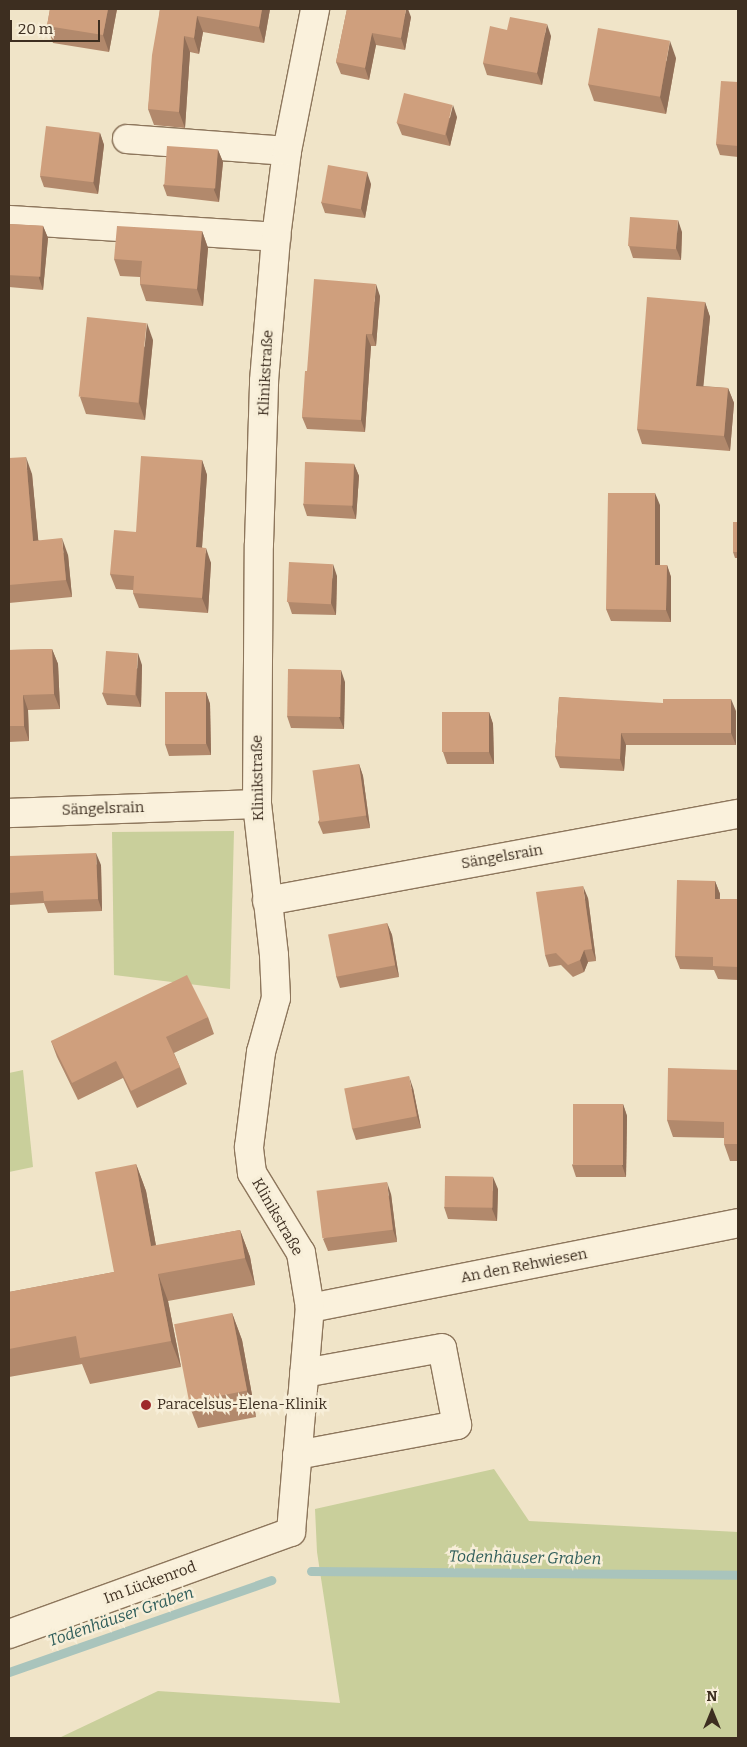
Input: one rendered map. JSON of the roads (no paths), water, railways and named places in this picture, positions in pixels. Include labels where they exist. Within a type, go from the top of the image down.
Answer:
[{"type":"street","name":"Klinikstraße","points":[[291,1532],[310,1308],[301,1253],[252,1173],[249,1147],[261,1052],[276,998],[274,955],[257,804],[259,544],[264,381],[276,238],[287,152],[315,9]]},
{"type":"street","points":[[127,139],[287,152]]},
{"type":"street","points":[[9,220],[276,238]]},
{"type":"street","name":"Sängelsrain","points":[[9,813],[257,804]]},
{"type":"street","name":"Sängelsrain","points":[[267,901],[738,814]]},
{"type":"street","name":"An den Rehwiesen","points":[[310,1308],[738,1224]]},
{"type":"street","points":[[297,1455],[457,1425],[442,1348],[304,1373]]},
{"type":"street","name":"Im Lückenrod","points":[[9,1634],[291,1532]]},
{"type":"waterway","name":"Todenhäuser Graben","points":[[311,1571],[738,1575]]},
{"type":"waterway","name":"Todenhäuser Graben","points":[[9,1672],[271,1580]]},
{"type":"place","name":"Paracelsus-Elena-Klinik","points":[[146,1405]]}]
